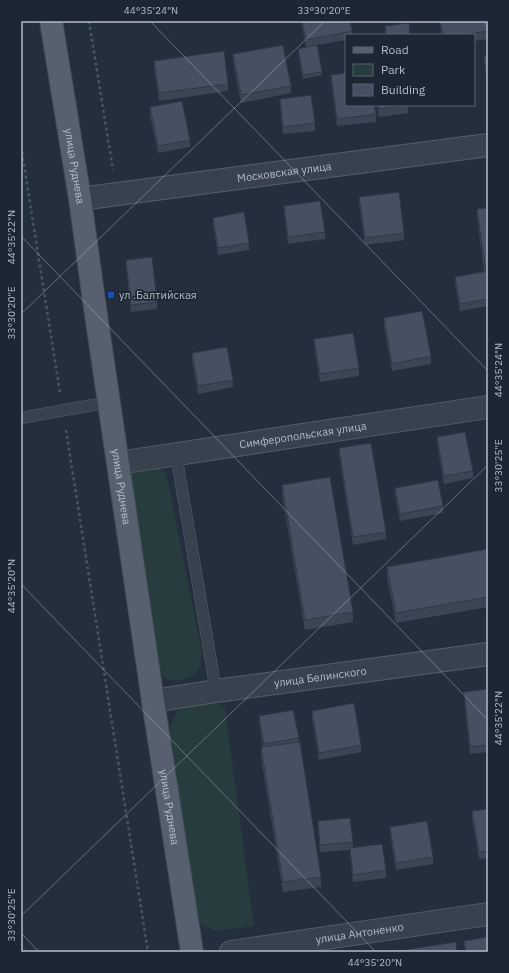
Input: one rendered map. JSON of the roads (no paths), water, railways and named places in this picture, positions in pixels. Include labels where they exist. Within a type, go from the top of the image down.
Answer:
[{"type":"main road","name":"улица Руднева","points":[[51,21],[80,199],[85,243],[153,701],[192,952]]},
{"type":"street","name":"Московская улица","points":[[80,199],[488,145]]},
{"type":"street","name":"Симферопольская улица","points":[[118,463],[488,407]]},
{"type":"street","name":"улица Белинского","points":[[153,701],[488,654]]},
{"type":"street","name":"улица Антоненко","points":[[231,952],[488,914]]},
{"type":"lane","points":[[21,418],[109,402]]},
{"type":"lane","points":[[176,454],[216,691]]},
{"type":"place","name":"ул .Балтийская","points":[[111,295]]}]
